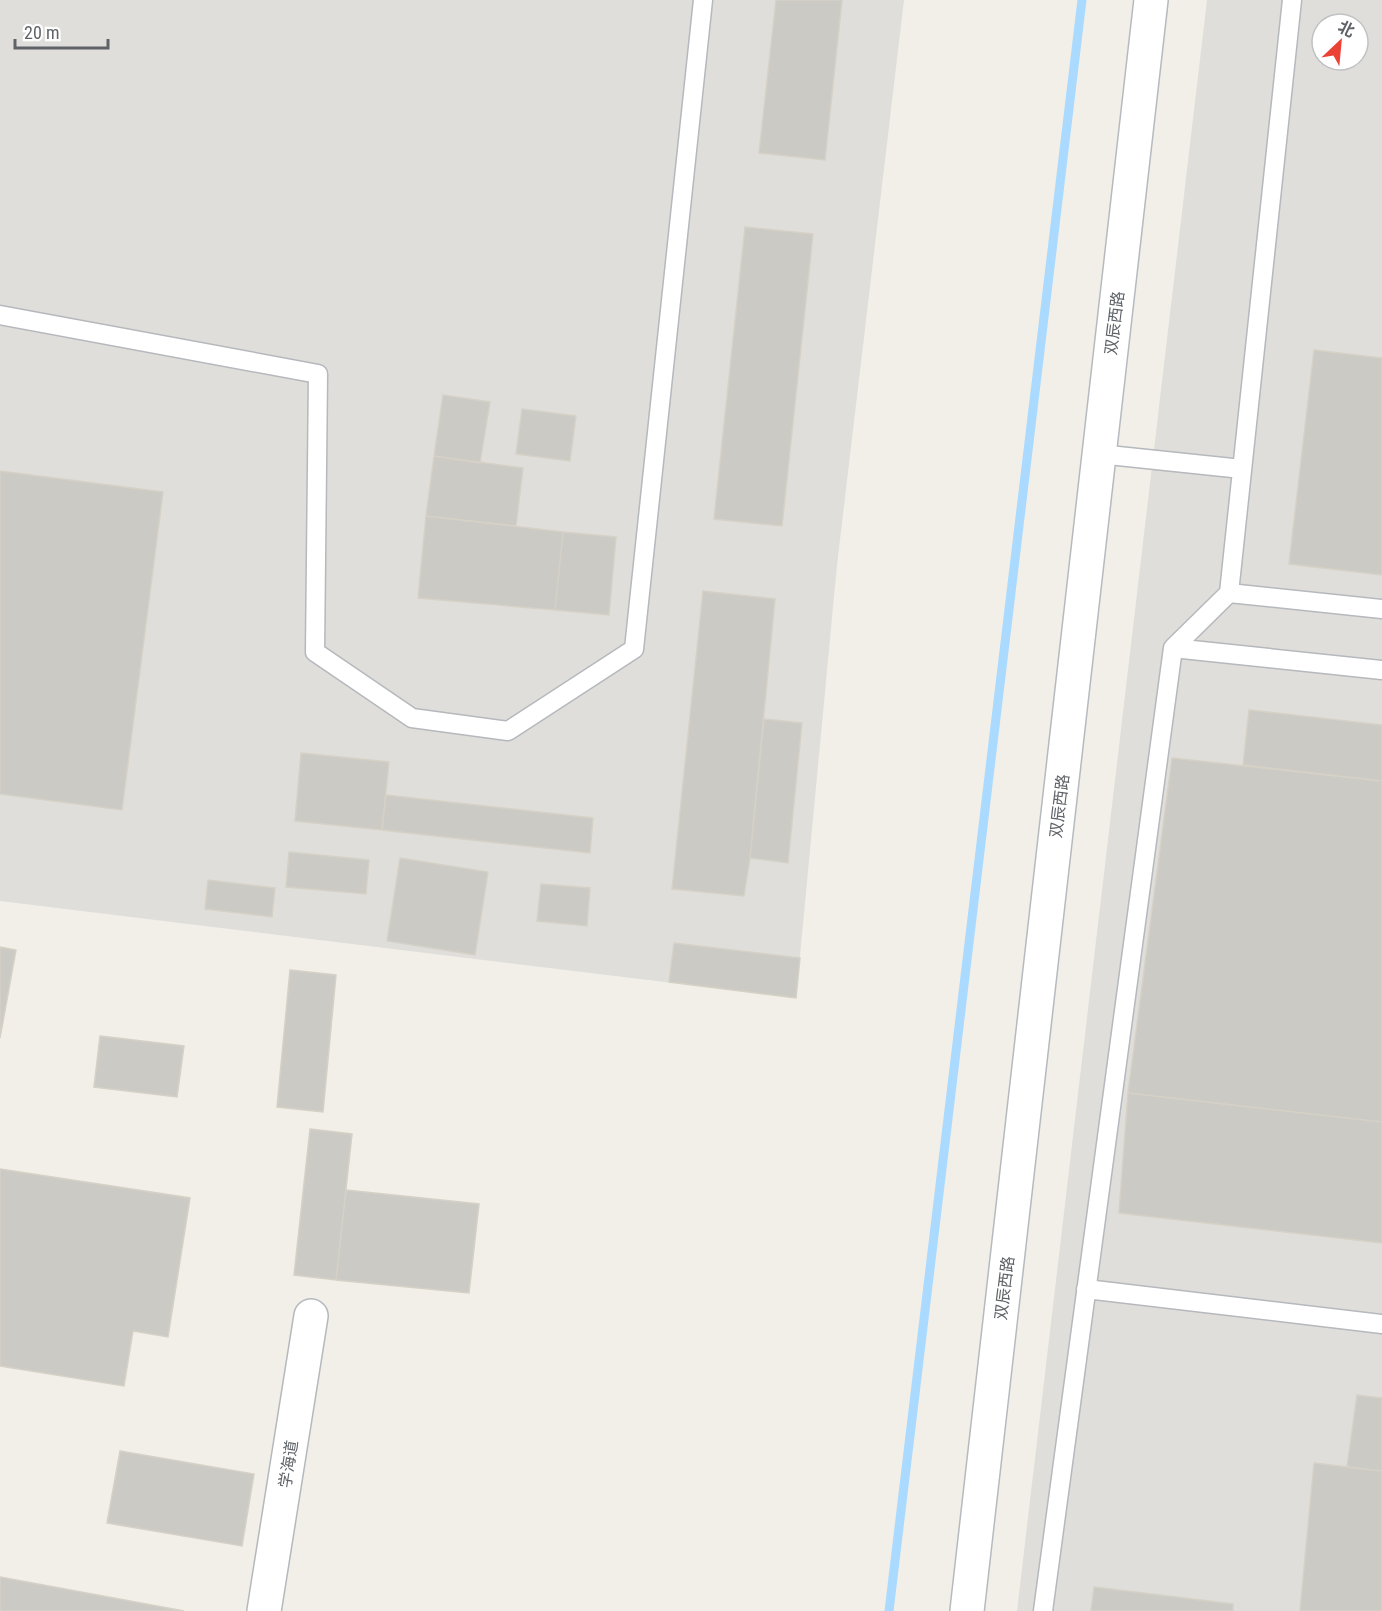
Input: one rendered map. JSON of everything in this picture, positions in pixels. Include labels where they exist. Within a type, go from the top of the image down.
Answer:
[{"type":"main road","name":"双辰西路","points":[[967,1611],[1151,0]]},
{"type":"main road","name":"学海道","points":[[264,1611],[311,1317]]},
{"type":"lane","points":[[0,315],[318,374],[315,652],[412,718],[508,731],[634,649],[704,0]]},
{"type":"lane","points":[[1043,1611],[1173,648],[1229,593],[1292,0]]},
{"type":"lane","points":[[1099,454],[1242,469]]},
{"type":"lane","points":[[1229,593],[1382,609]]},
{"type":"lane","points":[[1173,648],[1382,670]]},
{"type":"lane","points":[[1086,1289],[1382,1324]]},
{"type":"shaded area","points":[[0,0],[904,0],[837,565],[796,998],[0,901]]},
{"type":"shaded area","points":[[1207,0],[1382,0],[1382,1611],[1017,1611]]},
{"type":"building","points":[[776,0],[842,0],[825,160],[759,153]]},
{"type":"building","points":[[745,227],[813,234],[782,526],[714,519]]},
{"type":"building","points":[[1314,350],[1382,358],[1382,575],[1289,564]]},
{"type":"building","points":[[443,395],[490,402],[480,463],[434,456]]},
{"type":"building","points":[[522,409],[576,416],[570,461],[516,454]]},
{"type":"building","points":[[434,456],[523,468],[516,526],[426,516]]},
{"type":"building","points":[[0,471],[163,492],[122,810],[0,794]]},
{"type":"building","points":[[426,516],[563,532],[555,610],[418,598]]},
{"type":"building","points":[[563,532],[616,537],[609,615],[555,610]]},
{"type":"building","points":[[703,591],[775,599],[750,858],[744,896],[672,889]]},
{"type":"building","points":[[1249,710],[1382,725],[1382,781],[1243,765]]},
{"type":"building","points":[[764,719],[802,723],[788,863],[750,858]]},
{"type":"building","points":[[301,753],[389,762],[382,830],[295,821]]},
{"type":"building","points":[[1172,758],[1382,781],[1382,1122],[1128,1093]]},
{"type":"building","points":[[386,795],[593,818],[590,853],[382,830]]},
{"type":"building","points":[[289,852],[369,860],[366,894],[286,887]]},
{"type":"building","points":[[400,858],[488,872],[475,955],[387,941]]},
{"type":"building","points":[[208,880],[275,888],[272,917],[205,909]]},
{"type":"building","points":[[541,884],[590,888],[587,926],[537,921]]},
{"type":"building","points":[[674,943],[800,958],[796,998],[669,982]]},
{"type":"building","points":[[0,947],[16,950],[0,1038]]},
{"type":"building","points":[[290,970],[336,975],[323,1112],[277,1107]]},
{"type":"building","points":[[100,1036],[184,1046],[177,1097],[94,1087]]},
{"type":"building","points":[[1128,1093],[1382,1122],[1382,1243],[1119,1213]]},
{"type":"building","points":[[310,1129],[352,1134],[336,1280],[294,1275]]},
{"type":"building","points":[[0,1169],[190,1198],[168,1337],[133,1331],[124,1386],[0,1366]]},
{"type":"building","points":[[346,1190],[479,1204],[469,1293],[336,1280]]},
{"type":"building","points":[[1357,1395],[1382,1398],[1382,1471],[1347,1467]]},
{"type":"building","points":[[120,1451],[254,1474],[242,1546],[107,1523]]},
{"type":"building","points":[[1314,1463],[1382,1471],[1382,1611],[1300,1611]]},
{"type":"building","points":[[0,1577],[184,1611],[0,1611]]},
{"type":"building","points":[[1094,1587],[1233,1604],[1233,1611],[1091,1611]]},
{"type":"waterway","points":[[889,1611],[1082,0]]}]
